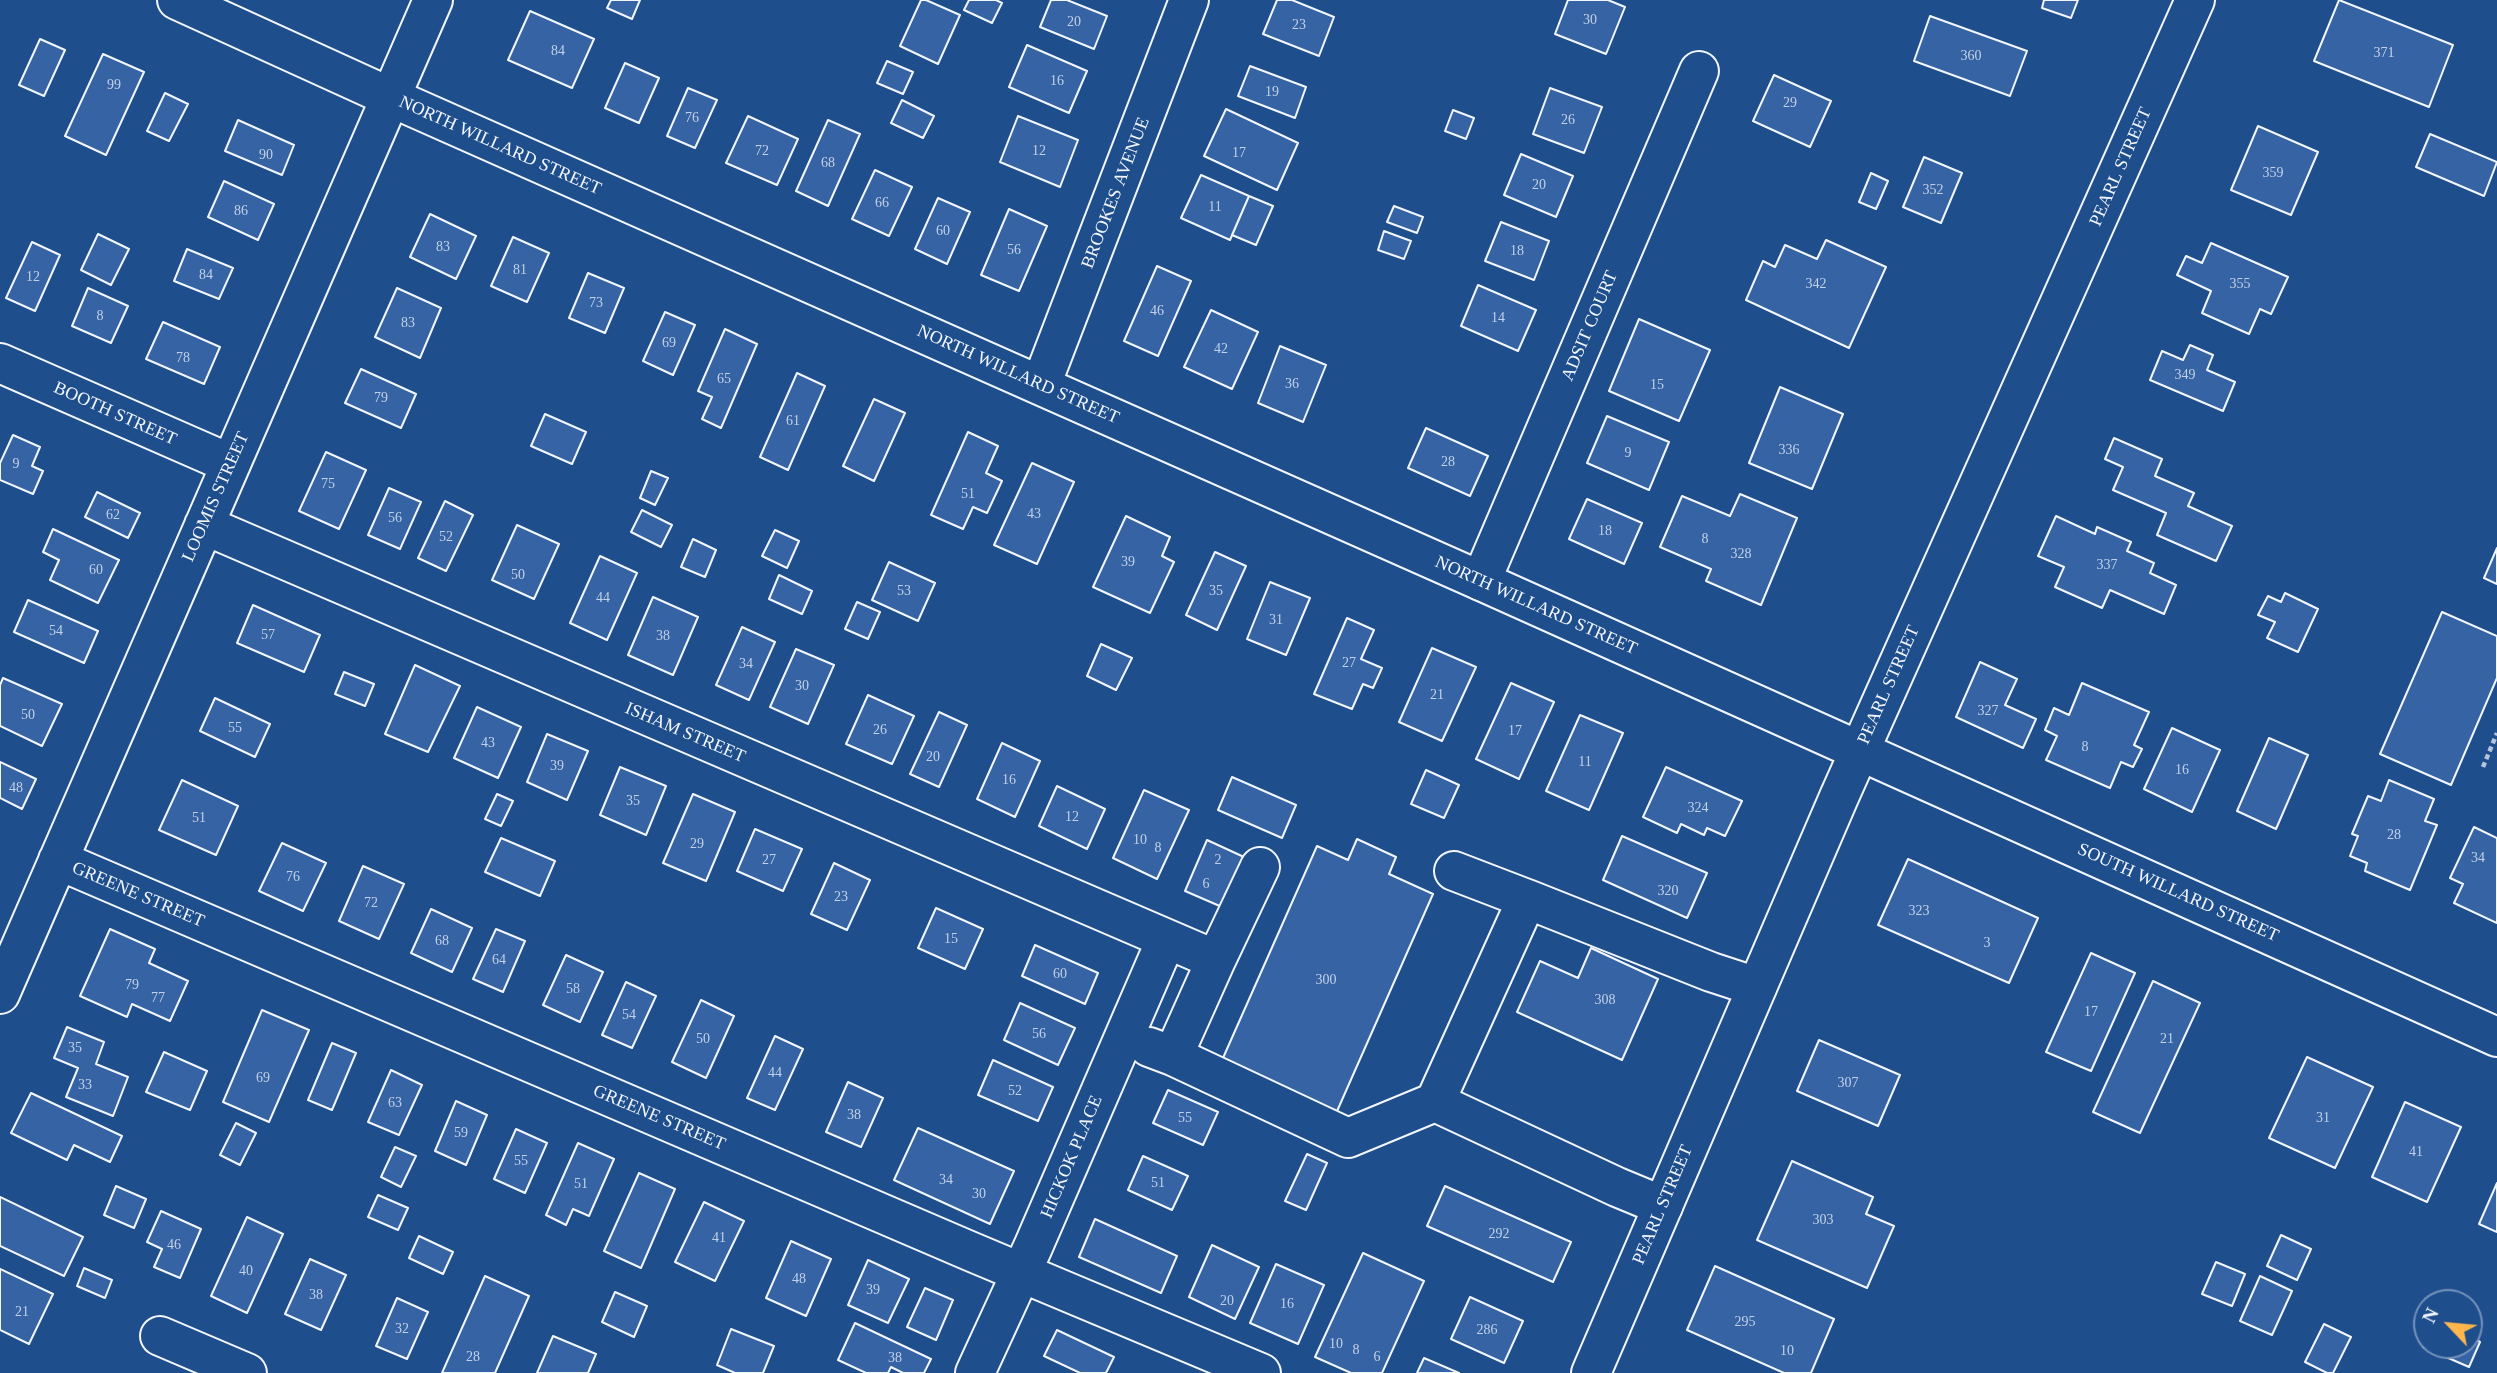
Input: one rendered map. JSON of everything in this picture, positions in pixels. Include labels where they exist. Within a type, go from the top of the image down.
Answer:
[{"type":"street","name":"NORTH WILLARD STREET","points":[[177,0],[1859,751]]},
{"type":"street","name":"LOOMIS STREET","points":[[1,987],[433,0]]},
{"type":"street","name":"BROOKES AVENUE","points":[[1041,385],[1189,0]]},
{"type":"street","name":"PEARL STREET","points":[[1600,1370],[1663,1206],[1859,751],[2195,0]]},
{"type":"street","name":"ADSIT COURT","points":[[1481,581],[1699,71]]},
{"type":"street","name":"BOOTH STREET","points":[[0,363],[231,464]]},
{"type":"street","name":"ISHAM STREET","points":[[204,525],[1216,960]]},
{"type":"street","name":"SOUTH WILLARD STREET","points":[[1859,751],[2497,1037]]},
{"type":"street","name":"GREENE STREET","points":[[58,860],[1261,1373]]},
{"type":"street","points":[[1173,1056],[1260,867]]},
{"type":"street","points":[[1454,871],[1711,972],[1757,987]]},
{"type":"street","points":[[1124,1037],[1173,1056],[1348,1138],[1435,1102],[1527,899]]},
{"type":"street","name":"HICKOK PLACE","points":[[975,1373],[1166,940]]},
{"type":"street","points":[[1435,1102],[1663,1206]]},
{"type":"street","points":[[160,1336],[247,1373]]},
{"type":"path","points":[[2483,767],[2497,733]]},
{"type":"building","points":[[611,0],[640,0],[632,19],[607,8]]},
{"type":"building","points":[[921,0],[960,15],[938,64],[900,46]]},
{"type":"building","points":[[969,0],[996,0],[1002,3],[992,23],[964,10]]},
{"type":"building","points":[[1051,0],[1067,0],[1107,16],[1094,49],[1040,27]]},
{"type":"building","points":[[1277,0],[1292,0],[1334,17],[1319,56],[1263,34]]},
{"type":"building","points":[[1568,0],[1608,0],[1625,7],[1606,54],[1555,34]]},
{"type":"building","points":[[2044,0],[2078,0],[2071,18],[2042,8]]},
{"type":"building","points":[[2339,0],[2453,45],[2429,107],[2314,61]]},
{"type":"building","points":[[530,11],[594,39],[572,88],[508,60]]},
{"type":"building","points":[[1930,16],[2027,51],[2010,96],[1914,61]]},
{"type":"building","points":[[40,39],[65,50],[44,96],[19,85]]},
{"type":"building","points":[[1027,45],[1087,71],[1069,113],[1009,87]]},
{"type":"building","points":[[103,54],[144,72],[106,155],[65,136]]},
{"type":"building","points":[[887,61],[913,72],[903,94],[877,83]]},
{"type":"building","points":[[625,63],[659,78],[639,123],[605,108]]},
{"type":"building","points":[[1250,66],[1306,87],[1295,118],[1238,96]]},
{"type":"building","points":[[1774,75],[1831,101],[1810,147],[1753,121]]},
{"type":"building","points":[[688,88],[717,100],[695,148],[667,136]]},
{"type":"building","points":[[1550,88],[1602,107],[1584,153],[1533,134]]},
{"type":"building","points":[[165,93],[188,104],[169,141],[147,131]]},
{"type":"building","points":[[902,100],[934,116],[923,138],[891,123]]},
{"type":"building","points":[[1226,109],[1298,143],[1277,190],[1204,156]]},
{"type":"building","points":[[1453,110],[1474,118],[1466,139],[1445,131]]},
{"type":"building","points":[[748,116],[798,139],[777,185],[726,163]]},
{"type":"building","points":[[1018,116],[1078,140],[1060,187],[1000,162]]},
{"type":"building","points":[[238,120],[294,145],[282,175],[225,151]]},
{"type":"building","points":[[828,120],[860,134],[828,206],[796,191]]},
{"type":"building","points":[[2258,126],[2318,152],[2291,215],[2231,190]]},
{"type":"building","points":[[2430,134],[2497,162],[2484,196],[2416,167]]},
{"type":"building","points":[[1521,154],[1573,176],[1556,217],[1504,195]]},
{"type":"building","points":[[1924,157],[1962,173],[1941,223],[1903,207]]},
{"type":"building","points":[[875,170],[912,187],[889,236],[852,219]]},
{"type":"building","points":[[1871,173],[1888,181],[1876,209],[1859,202]]},
{"type":"building","points":[[1201,175],[1249,196],[1230,240],[1181,218]]},
{"type":"building","points":[[224,181],[274,204],[258,240],[208,217]]},
{"type":"building","points":[[1249,196],[1273,206],[1256,245],[1232,235]]},
{"type":"building","points":[[938,198],[970,212],[947,264],[915,249]]},
{"type":"building","points":[[1394,206],[1423,217],[1417,233],[1387,222]]},
{"type":"building","points":[[1009,209],[1047,226],[1019,291],[981,275]]},
{"type":"building","points":[[430,214],[476,236],[456,279],[410,257]]},
{"type":"building","points":[[1501,222],[1549,241],[1534,280],[1485,261]]},
{"type":"building","points":[[1384,231],[1411,241],[1404,259],[1378,250]]},
{"type":"building","points":[[98,234],[129,249],[111,285],[81,270]]},
{"type":"building","points":[[513,237],[549,253],[527,302],[491,286]]},
{"type":"building","points":[[1826,240],[1886,267],[1849,348],[1746,300],[1763,261],[1775,267],[1785,245],[1817,259]]},
{"type":"building","points":[[32,242],[60,255],[35,311],[6,298]]},
{"type":"building","points":[[2211,243],[2288,277],[2271,314],[2260,309],[2249,334],[2202,313],[2211,291],[2177,275],[2186,256],[2202,263]]},
{"type":"building","points":[[187,249],[233,268],[219,299],[174,281]]},
{"type":"building","points":[[1157,266],[1191,281],[1158,356],[1124,341]]},
{"type":"building","points":[[588,273],[624,288],[605,333],[569,318]]},
{"type":"building","points":[[1478,285],[1536,310],[1518,351],[1461,326]]},
{"type":"building","points":[[88,288],[128,306],[111,343],[72,326]]},
{"type":"building","points":[[397,288],[441,308],[420,358],[375,337]]},
{"type":"building","points":[[1211,310],[1258,332],[1232,389],[1184,367]]},
{"type":"building","points":[[665,312],[695,325],[673,375],[643,361]]},
{"type":"building","points":[[1639,319],[1710,350],[1679,421],[1609,391]]},
{"type":"building","points":[[163,322],[220,347],[204,384],[146,359]]},
{"type":"building","points":[[725,329],[757,344],[721,428],[702,419],[712,397],[698,391]]},
{"type":"building","points":[[2190,345],[2213,355],[2207,370],[2235,382],[2223,411],[2150,380],[2162,351],[2183,360]]},
{"type":"building","points":[[1280,346],[1326,365],[1303,422],[1258,403]]},
{"type":"building","points":[[361,369],[416,394],[401,428],[345,403]]},
{"type":"building","points":[[797,373],[825,386],[788,470],[760,457]]},
{"type":"building","points":[[1780,387],[1843,414],[1812,489],[1749,463]]},
{"type":"building","points":[[874,399],[905,413],[874,481],[843,466]]},
{"type":"building","points":[[545,414],[586,432],[572,464],[531,446]]},
{"type":"building","points":[[1607,416],[1669,442],[1649,490],[1587,463]]},
{"type":"building","points":[[1426,428],[1488,456],[1470,496],[1408,468]]},
{"type":"building","points":[[968,432],[998,446],[986,473],[1002,481],[987,513],[973,507],[963,529],[931,515]]},
{"type":"building","points":[[13,435],[40,447],[32,466],[43,471],[33,494],[0,480],[0,463]]},
{"type":"building","points":[[2114,438],[2162,459],[2155,476],[2194,493],[2188,506],[2232,526],[2216,561],[2157,535],[2166,513],[2113,490],[2123,467],[2105,459]]},
{"type":"building","points":[[326,452],[366,470],[339,529],[299,511]]},
{"type":"building","points":[[1032,463],[1074,482],[1037,564],[994,545]]},
{"type":"building","points":[[651,471],[668,478],[655,505],[640,498]]},
{"type":"building","points":[[389,488],[421,502],[400,549],[368,535]]},
{"type":"building","points":[[97,492],[140,513],[128,538],[85,517]]},
{"type":"building","points":[[1740,494],[1797,518],[1761,605],[1706,581],[1711,569],[1660,547],[1682,496],[1730,516]]},
{"type":"building","points":[[1587,499],[1642,523],[1624,564],[1569,539]]},
{"type":"building","points":[[445,501],[473,515],[446,571],[418,558]]},
{"type":"building","points":[[642,510],[672,525],[661,547],[631,532]]},
{"type":"building","points":[[1126,516],[1170,537],[1162,556],[1174,562],[1150,613],[1093,587]]},
{"type":"building","points":[[2056,516],[2095,534],[2097,527],[2131,542],[2127,551],[2154,563],[2150,573],[2176,585],[2164,614],[2110,590],[2102,608],[2055,587],[2064,567],[2038,556]]},
{"type":"building","points":[[517,525],[559,544],[534,599],[492,580]]},
{"type":"building","points":[[53,529],[119,560],[98,603],[50,580],[59,560],[43,552]]},
{"type":"building","points":[[775,530],[799,541],[787,568],[762,556]]},
{"type":"building","points":[[693,539],[716,550],[705,577],[681,567]]},
{"type":"building","points":[[2497,548],[2497,584],[2484,578]]},
{"type":"building","points":[[1215,552],[1246,566],[1217,630],[1186,615]]},
{"type":"building","points":[[600,556],[637,573],[607,640],[570,623]]},
{"type":"building","points":[[889,562],[935,583],[918,621],[872,600]]},
{"type":"building","points":[[779,575],[812,591],[802,614],[769,599]]},
{"type":"building","points":[[1270,582],[1310,598],[1286,655],[1247,639]]},
{"type":"building","points":[[2285,593],[2318,609],[2298,652],[2267,638],[2275,622],[2258,615],[2268,596],[2281,602]]},
{"type":"building","points":[[653,597],[698,617],[673,675],[628,655]]},
{"type":"building","points":[[28,600],[98,631],[84,663],[14,632]]},
{"type":"building","points":[[857,602],[880,612],[868,639],[845,629]]},
{"type":"building","points":[[253,605],[320,635],[304,672],[237,643]]},
{"type":"building","points":[[2442,612],[2497,636],[2497,678],[2451,785],[2380,754]]},
{"type":"building","points":[[1347,618],[1374,630],[1361,659],[1382,668],[1373,688],[1363,684],[1352,709],[1314,694]]},
{"type":"building","points":[[742,627],[775,642],[749,700],[716,685]]},
{"type":"building","points":[[1101,644],[1132,658],[1116,690],[1087,676]]},
{"type":"building","points":[[1432,648],[1476,667],[1442,741],[1399,722]]},
{"type":"building","points":[[796,649],[834,665],[808,724],[770,707]]},
{"type":"building","points":[[1980,662],[2017,679],[2005,705],[2036,719],[2023,748],[1956,717]]},
{"type":"building","points":[[415,665],[460,686],[428,752],[385,734]]},
{"type":"building","points":[[344,672],[374,684],[365,706],[335,694]]},
{"type":"building","points":[[3,678],[62,704],[42,746],[0,726],[0,685]]},
{"type":"building","points":[[1511,683],[1554,702],[1519,779],[1476,759]]},
{"type":"building","points":[[2082,683],[2149,712],[2134,745],[2142,749],[2133,767],[2121,762],[2110,788],[2046,760],[2057,736],[2045,730],[2054,708],[2069,715]]},
{"type":"building","points":[[868,695],[914,716],[892,764],[846,744]]},
{"type":"building","points":[[215,698],[270,724],[255,757],[200,731]]},
{"type":"building","points":[[477,707],[521,727],[498,778],[454,758]]},
{"type":"building","points":[[939,712],[967,725],[939,787],[910,774]]},
{"type":"building","points":[[1580,715],[1623,733],[1589,810],[1546,791]]},
{"type":"building","points":[[2172,728],[2220,750],[2192,812],[2144,789]]},
{"type":"building","points":[[547,734],[588,751],[567,800],[527,782]]},
{"type":"building","points":[[2269,738],[2308,755],[2276,829],[2237,811]]},
{"type":"building","points":[[1002,743],[1040,761],[1015,817],[977,799]]},
{"type":"building","points":[[0,762],[36,779],[22,809],[0,798]]},
{"type":"building","points":[[620,767],[666,786],[646,835],[600,815]]},
{"type":"building","points":[[1666,767],[1742,801],[1725,836],[1707,828],[1704,835],[1681,824],[1677,833],[1643,817]]},
{"type":"building","points":[[1426,770],[1459,785],[1444,818],[1411,804]]},
{"type":"building","points":[[1232,777],[1296,805],[1282,838],[1218,810]]},
{"type":"building","points":[[182,780],[238,806],[216,855],[159,830]]},
{"type":"building","points":[[2389,780],[2434,799],[2425,821],[2437,825],[2410,890],[2365,871],[2367,863],[2350,856],[2358,836],[2352,834],[2368,796],[2381,801]]},
{"type":"building","points":[[1057,786],[1105,809],[1087,849],[1039,826]]},
{"type":"building","points":[[1144,790],[1189,810],[1157,879],[1113,858]]},
{"type":"building","points":[[497,794],[513,801],[501,826],[485,819]]},
{"type":"building","points":[[693,794],[735,812],[706,881],[663,863]]},
{"type":"building","points":[[2474,827],[2497,838],[2497,923],[2454,903],[2463,884],[2450,878]]},
{"type":"building","points":[[755,829],[802,849],[783,891],[737,871]]},
{"type":"building","points":[[1622,836],[1707,873],[1687,918],[1603,880]]},
{"type":"building","points":[[501,838],[555,861],[540,896],[485,872]]},
{"type":"building","points":[[1357,839],[1396,857],[1389,874],[1433,894],[1334,1118],[1219,1067],[1317,846],[1348,860]]},
{"type":"building","points":[[1207,840],[1244,857],[1222,907],[1185,891]]},
{"type":"building","points":[[282,843],[326,863],[303,911],[259,891]]},
{"type":"building","points":[[1908,859],[2038,918],[2009,983],[1878,925]]},
{"type":"building","points":[[834,863],[870,880],[847,930],[811,914]]},
{"type":"building","points":[[363,866],[404,884],[379,939],[339,921]]},
{"type":"building","points":[[936,908],[983,929],[965,969],[918,948]]},
{"type":"building","points":[[431,909],[472,928],[452,972],[411,953]]},
{"type":"building","points":[[110,929],[155,949],[149,963],[188,981],[170,1021],[132,1004],[127,1017],[80,996]]},
{"type":"building","points":[[496,929],[525,941],[503,992],[473,979]]},
{"type":"building","points":[[1035,945],[1098,973],[1085,1004],[1022,976]]},
{"type":"building","points":[[1591,948],[1658,979],[1622,1060],[1517,1012],[1540,961],[1578,978]]},
{"type":"building","points":[[2091,953],[2135,973],[2091,1071],[2046,1052]]},
{"type":"building","points":[[566,955],[603,972],[580,1022],[543,1005]]},
{"type":"building","points":[[2153,981],[2200,1003],[2140,1133],[2093,1112]]},
{"type":"building","points":[[626,982],[656,996],[632,1048],[602,1035]]},
{"type":"building","points":[[701,1000],[734,1016],[706,1078],[672,1062]]},
{"type":"building","points":[[1020,1003],[1075,1028],[1058,1065],[1004,1040]]},
{"type":"building","points":[[262,1010],[309,1030],[269,1122],[223,1102]]},
{"type":"building","points":[[67,1027],[104,1042],[96,1064],[128,1077],[113,1116],[66,1097],[78,1068],[54,1058]]},
{"type":"building","points":[[775,1036],[803,1049],[775,1110],[747,1098]]},
{"type":"building","points":[[1819,1040],[1900,1075],[1878,1126],[1797,1091]]},
{"type":"building","points":[[332,1043],[356,1053],[332,1110],[308,1100]]},
{"type":"building","points":[[164,1052],[207,1071],[190,1110],[146,1092]]},
{"type":"building","points":[[2307,1057],[2373,1087],[2335,1168],[2269,1138]]},
{"type":"building","points":[[993,1060],[1053,1087],[1038,1121],[978,1095]]},
{"type":"building","points":[[391,1070],[422,1085],[399,1135],[368,1122]]},
{"type":"building","points":[[848,1082],[883,1098],[861,1147],[826,1132]]},
{"type":"building","points":[[1168,1090],[1218,1112],[1203,1145],[1153,1123]]},
{"type":"building","points":[[31,1093],[122,1136],[110,1162],[74,1145],[67,1160],[11,1133]]},
{"type":"building","points":[[456,1101],[487,1115],[466,1165],[435,1151]]},
{"type":"building","points":[[2405,1102],[2461,1127],[2427,1202],[2372,1177]]},
{"type":"building","points":[[236,1123],[256,1133],[240,1165],[220,1155]]},
{"type":"building","points":[[918,1128],[1014,1171],[990,1224],[894,1180]]},
{"type":"building","points":[[516,1129],[547,1143],[525,1193],[494,1179]]},
{"type":"building","points":[[578,1143],[614,1159],[589,1216],[573,1209],[566,1225],[546,1215]]},
{"type":"building","points":[[395,1147],[416,1156],[401,1187],[381,1177]]},
{"type":"building","points":[[1307,1154],[1327,1163],[1306,1210],[1285,1201]]},
{"type":"building","points":[[1143,1156],[1188,1176],[1172,1210],[1128,1190]]},
{"type":"building","points":[[1792,1161],[1873,1197],[1866,1214],[1894,1226],[1867,1288],[1757,1240]]},
{"type":"building","points":[[639,1173],[675,1189],[641,1268],[604,1251]]},
{"type":"building","points":[[2497,1183],[2497,1232],[2479,1224]]},
{"type":"building","points":[[116,1186],[146,1199],[134,1228],[104,1215]]},
{"type":"building","points":[[1445,1186],[1571,1242],[1553,1282],[1427,1226]]},
{"type":"building","points":[[378,1195],[408,1208],[398,1230],[368,1217]]},
{"type":"building","points":[[0,1197],[83,1237],[64,1276],[0,1246]]},
{"type":"building","points":[[704,1202],[744,1221],[715,1281],[675,1262]]},
{"type":"building","points":[[161,1211],[201,1229],[180,1278],[154,1267],[162,1249],[147,1242]]},
{"type":"building","points":[[247,1217],[283,1234],[247,1313],[211,1296]]},
{"type":"building","points":[[1095,1219],[1177,1256],[1161,1293],[1079,1257]]},
{"type":"building","points":[[2281,1235],[2311,1249],[2297,1280],[2267,1266]]},
{"type":"building","points":[[419,1236],[453,1252],[443,1274],[409,1258]]},
{"type":"building","points":[[791,1241],[831,1259],[806,1316],[766,1298]]},
{"type":"building","points":[[1212,1245],[1259,1267],[1235,1319],[1189,1297]]},
{"type":"building","points":[[1363,1253],[1424,1281],[1382,1373],[1351,1373],[1315,1357]]},
{"type":"building","points":[[310,1259],[346,1275],[321,1330],[285,1314]]},
{"type":"building","points":[[868,1260],[909,1279],[888,1323],[848,1305]]},
{"type":"building","points":[[2216,1262],[2245,1274],[2232,1306],[2202,1294]]},
{"type":"building","points":[[1276,1264],[1324,1285],[1298,1344],[1250,1323]]},
{"type":"building","points":[[1715,1266],[1834,1319],[1811,1373],[1784,1373],[1687,1330]]},
{"type":"building","points":[[84,1268],[112,1280],[105,1298],[77,1286]]},
{"type":"building","points":[[0,1269],[53,1294],[29,1344],[0,1330]]},
{"type":"building","points":[[485,1276],[529,1296],[495,1373],[442,1373]]},
{"type":"building","points":[[2260,1276],[2292,1291],[2272,1335],[2240,1321]]},
{"type":"building","points":[[925,1288],[953,1300],[936,1340],[907,1327]]},
{"type":"building","points":[[615,1292],[647,1306],[634,1337],[602,1322]]},
{"type":"building","points":[[1470,1297],[1523,1321],[1504,1363],[1451,1339]]},
{"type":"building","points":[[397,1298],[428,1312],[407,1359],[376,1346]]},
{"type":"building","points":[[855,1323],[931,1359],[924,1373],[903,1373],[891,1367],[888,1373],[866,1373],[838,1360]]},
{"type":"building","points":[[2324,1324],[2351,1337],[2333,1373],[2327,1373],[2305,1362]]},
{"type":"building","points":[[731,1329],[774,1346],[763,1373],[735,1373],[717,1365]]},
{"type":"building","points":[[1057,1330],[1114,1357],[1106,1373],[1080,1373],[1044,1356]]},
{"type":"building","points":[[553,1336],[596,1354],[588,1373],[537,1373]]},
{"type":"building","points":[[1424,1358],[1459,1373],[1417,1373]]},
{"type":"building","points":[[2451,1359],[2473,1359],[2469,1367]]}]
